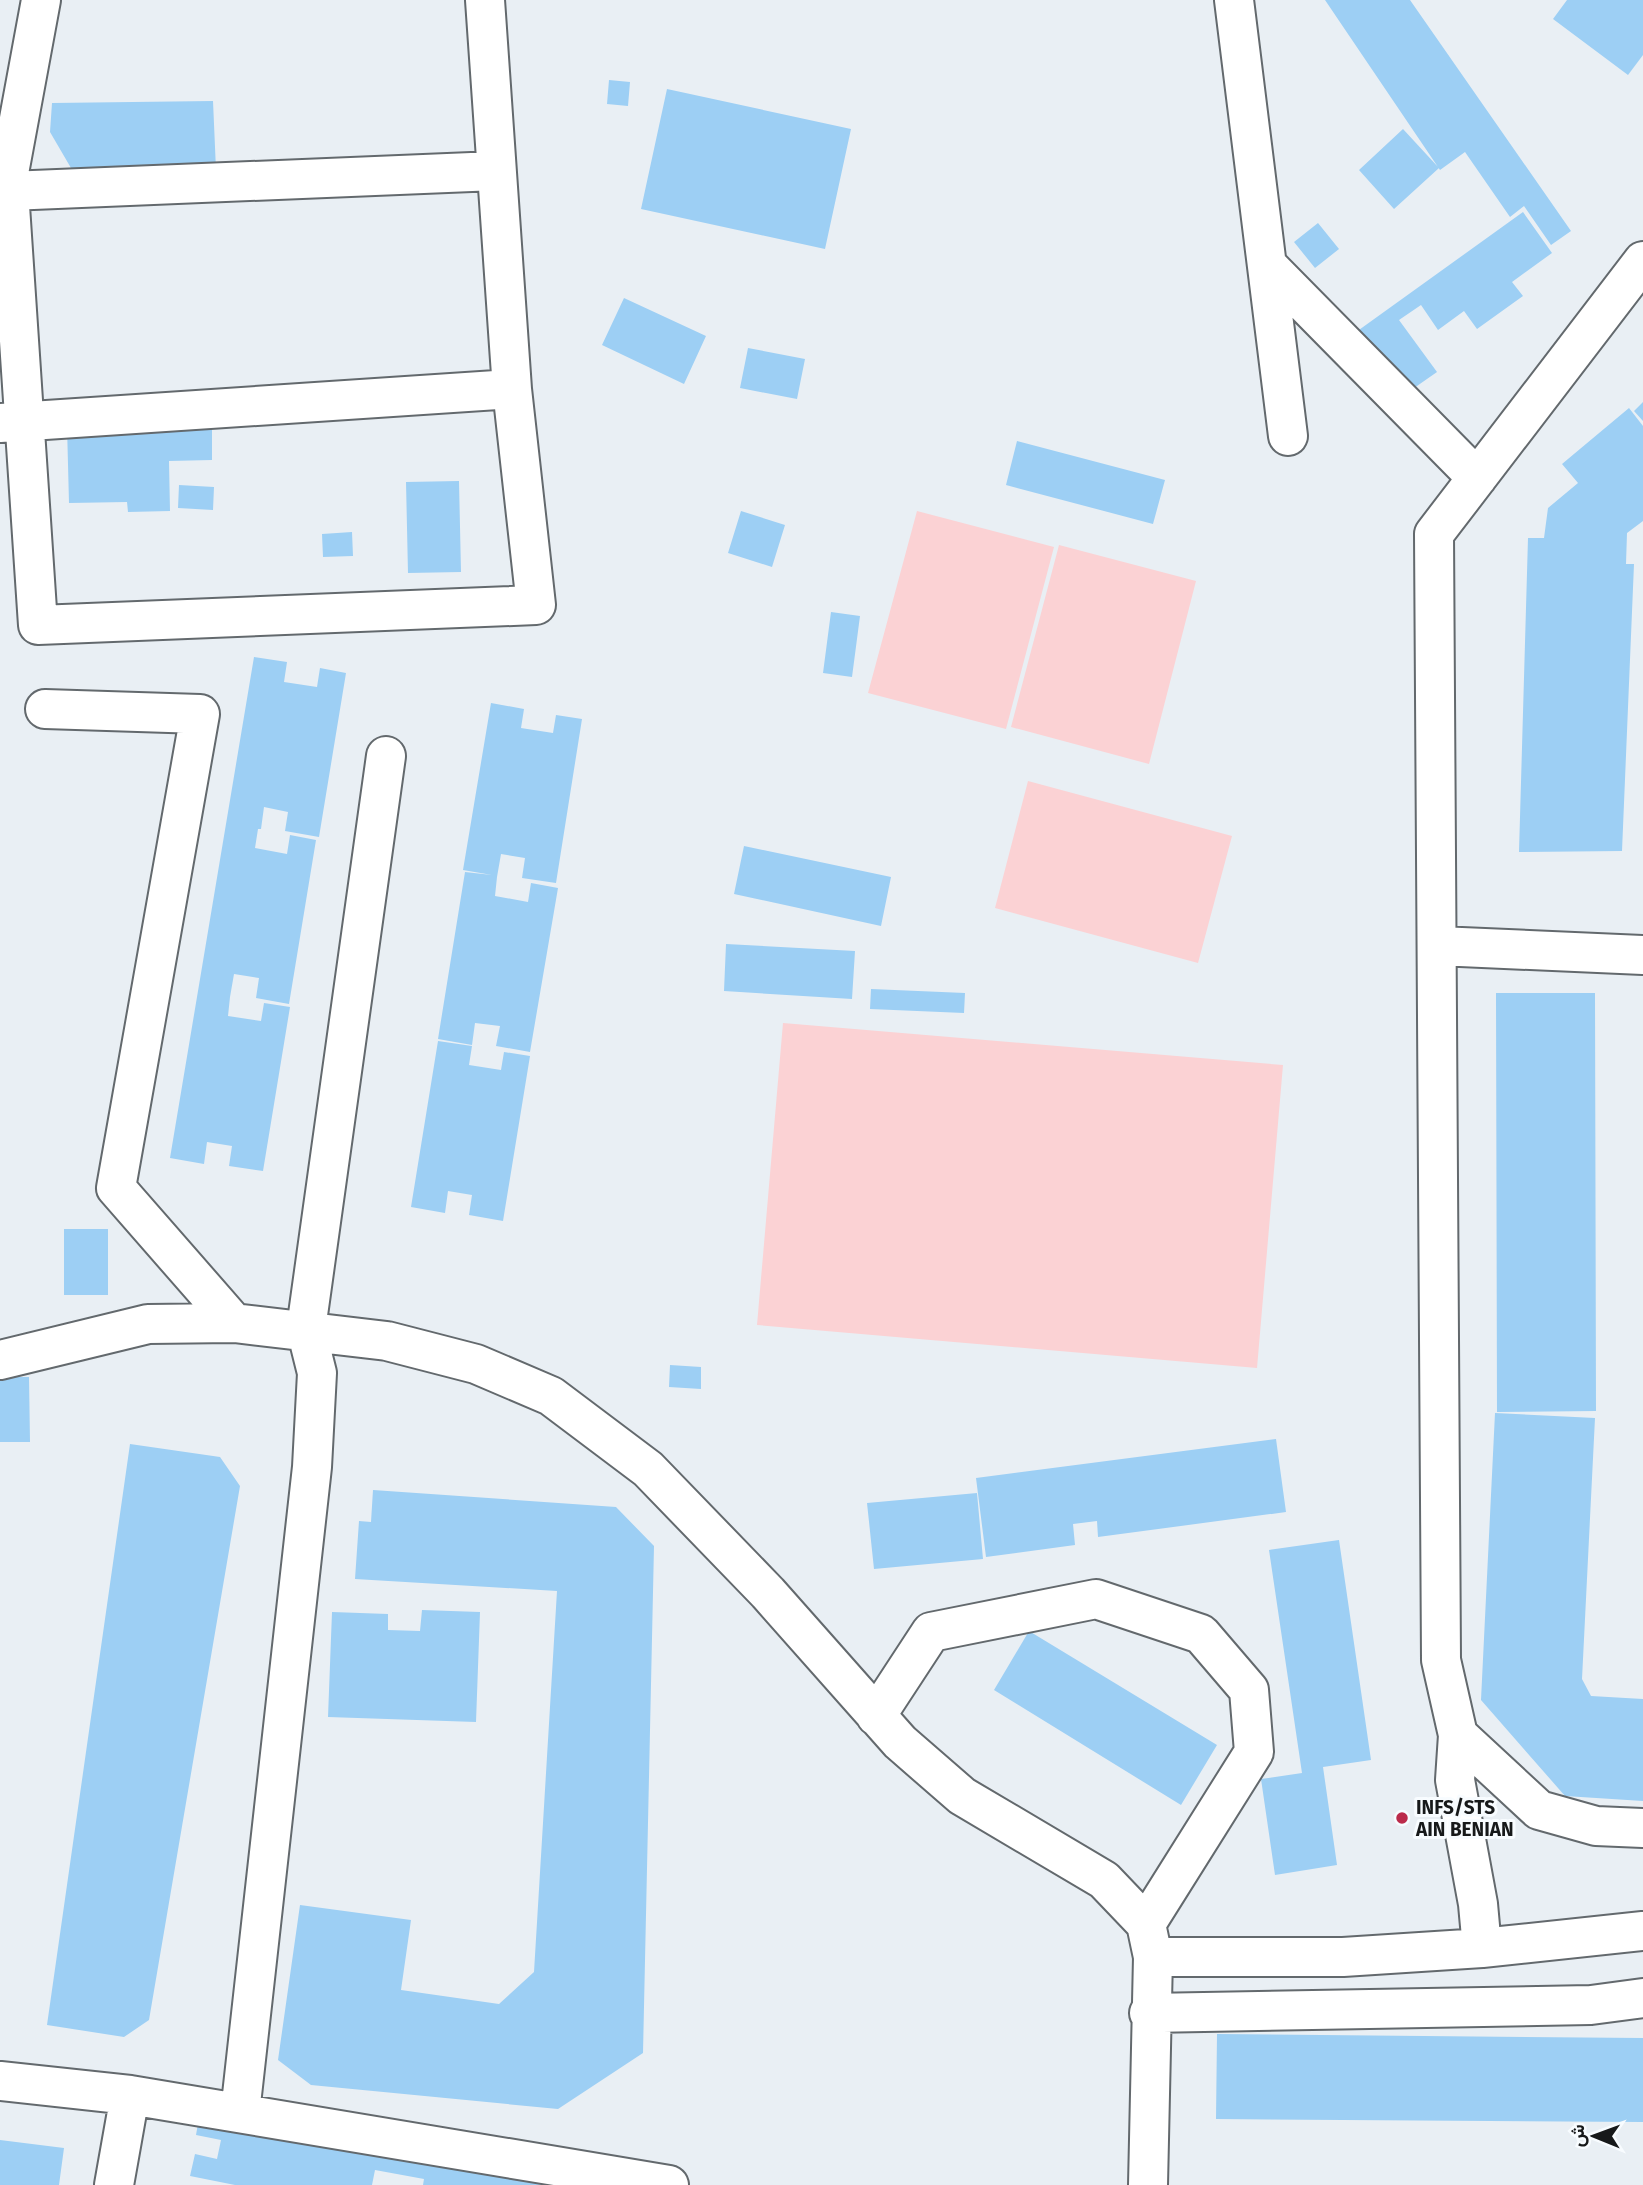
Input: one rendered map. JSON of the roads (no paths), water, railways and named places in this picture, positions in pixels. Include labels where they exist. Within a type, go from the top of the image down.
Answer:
[{"type":"street","points":[[41,0],[9,173],[11,422],[38,625],[536,605],[512,389],[485,0]]},
{"type":"street","points":[[1234,0],[1288,436]]},
{"type":"street","points":[[9,191],[496,172]]},
{"type":"street","points":[[1482,1948],[1478,1904],[1455,1780],[1458,1735],[1441,1660],[1434,534],[1643,261]]},
{"type":"street","points":[[1267,265],[1477,478]]},
{"type":"street","points":[[11,422],[512,389]]},
{"type":"street","points":[[44,709],[200,714],[116,1188],[234,1323]]},
{"type":"street","points":[[240,2113],[312,1467],[317,1373],[306,1329],[386,756]]},
{"type":"street","points":[[1438,946],[1643,955]]},
{"type":"street","points":[[0,1360],[148,1324],[234,1323],[306,1329],[387,1341],[476,1364],[551,1396],[648,1469],[768,1593],[900,1742],[962,1796],[1104,1880],[1149,1941],[1343,1957],[1482,1948],[1643,1931]]},
{"type":"street","points":[[876,1716],[931,1632],[1096,1600],[1201,1634],[1249,1690],[1254,1752],[1149,1941],[1148,2185]]},
{"type":"street","points":[[1458,1735],[1539,1810],[1596,1826],[1643,1828]]},
{"type":"street","points":[[1149,2013],[1591,2004],[1643,1998]]},
{"type":"street","points":[[0,2081],[130,2095],[669,2185]]},
{"type":"street","points":[[114,2185],[130,2095]]},
{"type":"place","name":"INFS/STS AIN BENIAN","points":[[1402,1818]]}]
